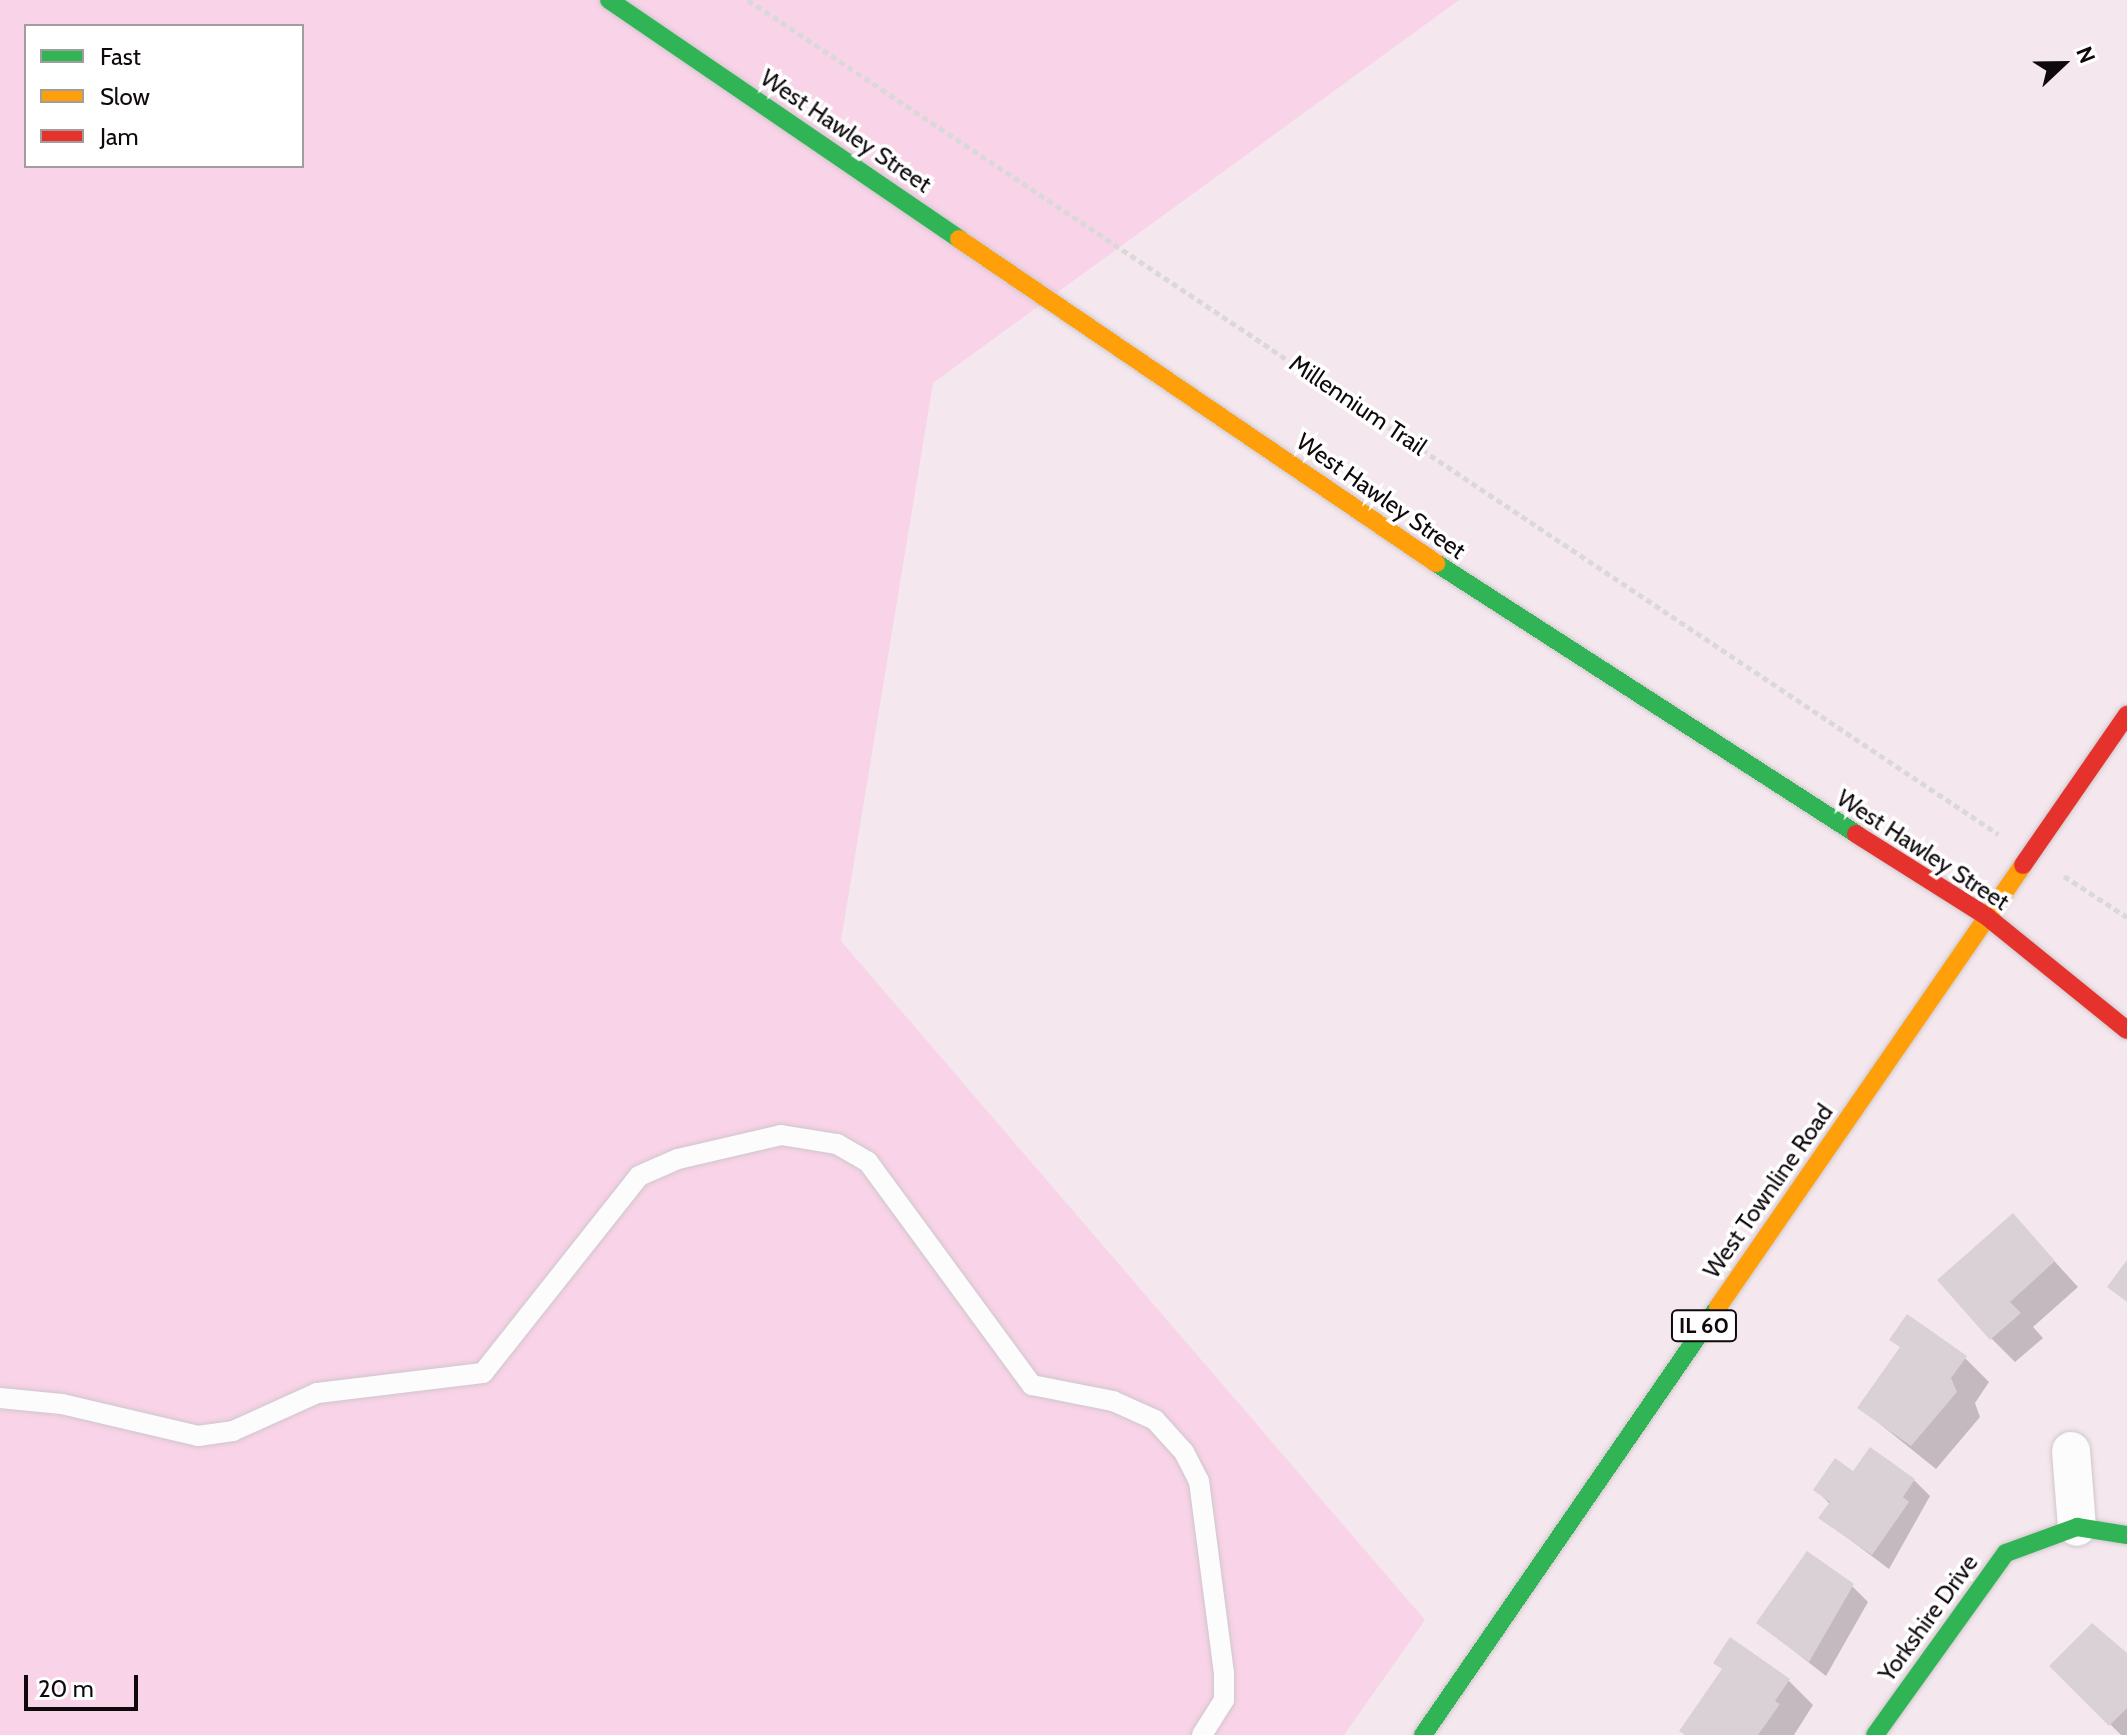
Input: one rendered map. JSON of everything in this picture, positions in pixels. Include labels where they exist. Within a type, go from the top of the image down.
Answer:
[{"type":"street","name":"West Hawley Street","points":[[609,0],[1541,635],[1986,916],[2127,1030]]},
{"type":"street","name":"West Townline Road","points":[[1423,1735],[2127,715]]},
{"type":"street","points":[[2071,1451],[2077,1527],[2127,1535]]},
{"type":"street","name":"Yorkshire Drive","points":[[1875,1735],[2006,1553],[2028,1539],[2077,1527]]},
{"type":"lane","points":[[0,1398],[198,1436],[233,1431],[317,1393],[483,1373],[639,1176],[678,1159],[781,1135],[837,1144],[868,1162],[1032,1385],[1046,1394],[1113,1401],[1155,1420],[1184,1452],[1199,1481],[1224,1674],[1224,1700],[1202,1735]]},
{"type":"path","name":"Millennium Trail","points":[[748,0],[1965,813]]},
{"type":"path","points":[[2078,885],[2127,917]]},
{"type":"shaded area","points":[[0,0],[1459,0],[933,383],[841,941],[1425,1620],[1344,1735],[0,1735]]},
{"type":"building","points":[[2013,1213],[2055,1261],[2010,1302],[2021,1313],[1990,1340],[1937,1280]]},
{"type":"building","points":[[2127,1260],[2127,1302],[2107,1287]]},
{"type":"building","points":[[1907,1314],[1967,1356],[1951,1378],[1957,1392],[1911,1446],[1857,1408],[1900,1347],[1889,1340]]},
{"type":"building","points":[[1870,1447],[1915,1479],[1903,1497],[1909,1502],[1872,1555],[1818,1518],[1830,1502],[1813,1490],[1835,1458],[1853,1471]]},
{"type":"building","points":[[1807,1551],[1854,1584],[1809,1662],[1756,1623]]},
{"type":"building","points":[[2092,1623],[2127,1653],[2127,1708],[2109,1726],[2049,1666]]},
{"type":"building","points":[[1730,1637],[1790,1679],[1775,1701],[1780,1704],[1758,1735],[1685,1735],[1679,1731],[1722,1669],[1713,1663]]},
{"type":"traffic: fast","points":[[609,0],[959,239]]},
{"type":"traffic: fast","points":[[1436,563],[1856,834]]},
{"type":"traffic: fast","points":[[1423,1735],[1718,1307]]},
{"type":"traffic: fast","points":[[1875,1735],[2006,1553],[2077,1527],[2127,1535]]},
{"type":"traffic: slow","points":[[959,239],[1436,563]]},
{"type":"traffic: slow","points":[[1718,1307],[2023,865]]},
{"type":"traffic: jam","points":[[2023,865],[2127,715]]},
{"type":"traffic: jam","points":[[1856,834],[1986,916],[2127,1030]]}]
